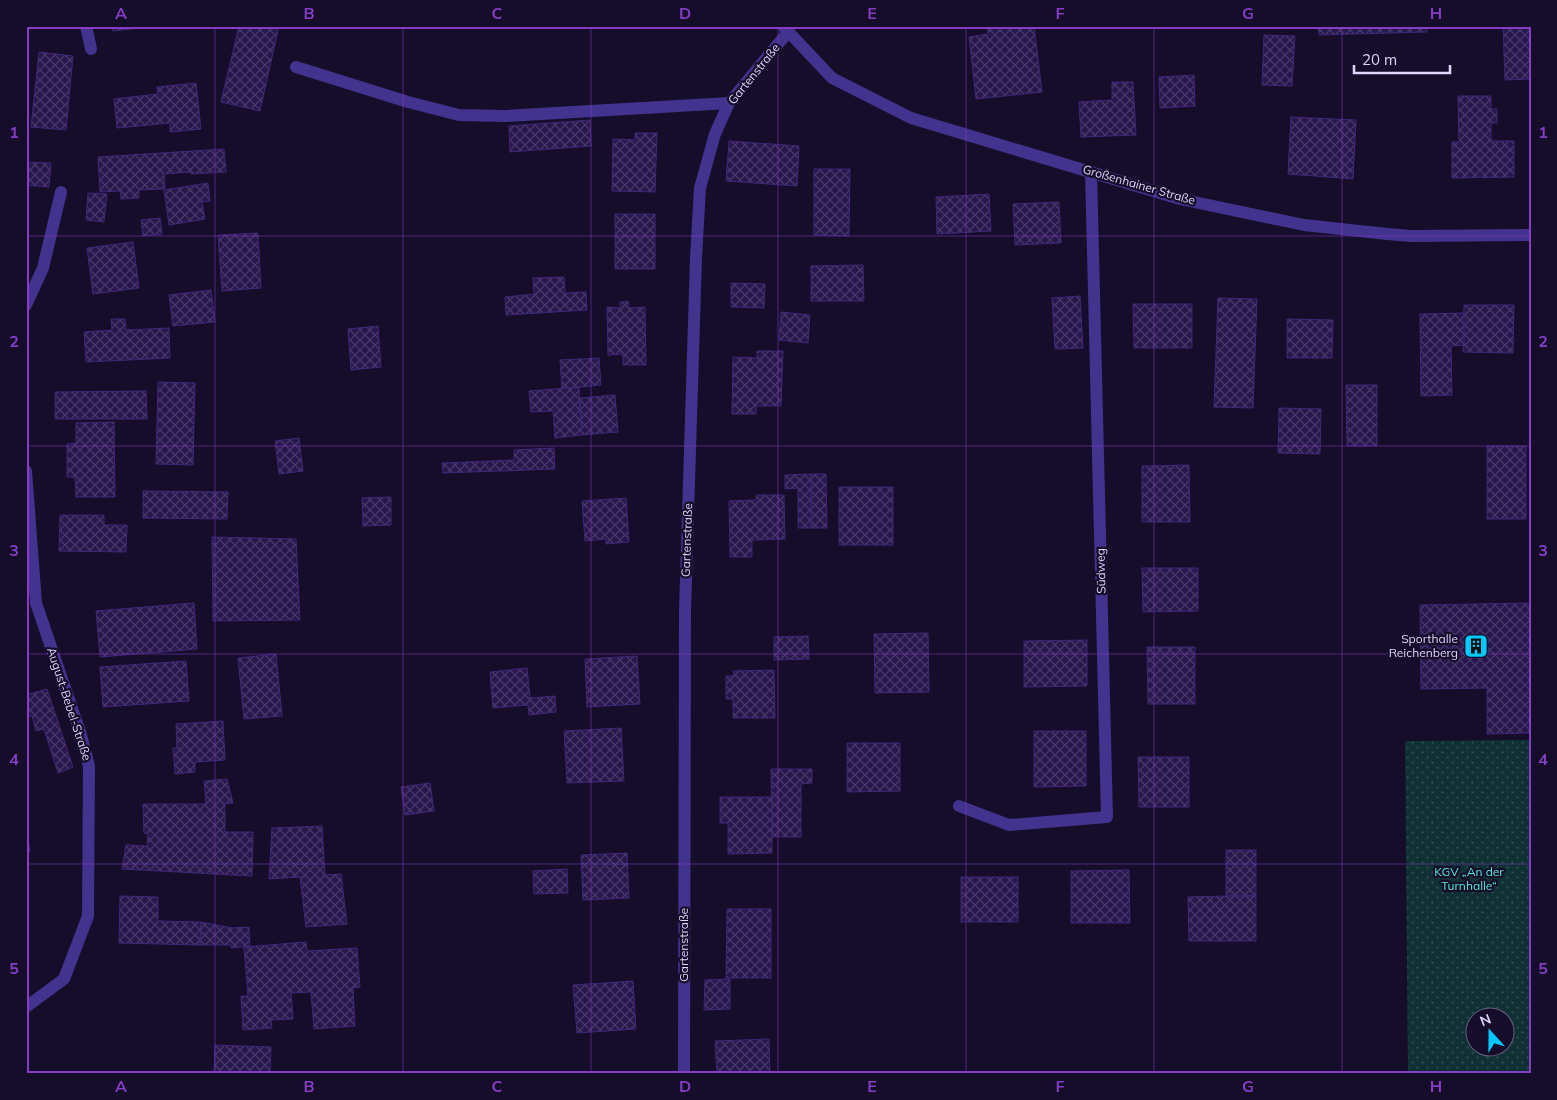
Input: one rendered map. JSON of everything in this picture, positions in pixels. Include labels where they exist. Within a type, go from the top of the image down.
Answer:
[{"type":"street","points":[[86,26],[91,50]]},
{"type":"street","name":"Gartenstraße","points":[[684,1074],[684,611],[700,188],[715,134],[729,103],[785,29]]},
{"type":"street","name":"Großenhainer Straße","points":[[785,29],[832,78],[911,118],[1180,199],[1304,225],[1411,236],[1531,235]]},
{"type":"street","points":[[296,67],[408,102],[459,115],[506,116],[729,103]]},
{"type":"street","name":"Südweg","points":[[959,806],[1009,825],[1107,817],[1091,172]]},
{"type":"street","points":[[26,305],[43,268],[61,192]]},
{"type":"street","name":"August-Bebel-Straße","points":[[26,471],[36,603],[81,735],[89,766],[89,775],[88,916],[64,979],[26,1007]]},
{"type":"green space","name":"KGV „An der Turnhalle“","points":[[1531,740],[1531,1074],[1408,1074],[1405,741]]},
{"type":"building","points":[[112,26],[158,26],[113,31]]},
{"type":"building","points":[[239,26],[279,26],[260,111],[221,102]]},
{"type":"building","points":[[987,26],[1034,26],[1042,92],[976,99],[969,37],[988,34]]},
{"type":"building","points":[[1318,26],[1427,26],[1427,32],[1319,35]]},
{"type":"building","points":[[1503,26],[1531,26],[1531,79],[1505,80]]},
{"type":"building","points":[[1264,35],[1295,36],[1292,86],[1262,85]]},
{"type":"building","points":[[39,52],[73,56],[66,130],[31,127]]},
{"type":"building","points":[[1194,75],[1195,106],[1160,108],[1159,77]]},
{"type":"building","points":[[1112,82],[1133,82],[1136,135],[1081,137],[1079,102],[1112,100]]},
{"type":"building","points":[[196,83],[201,129],[170,132],[170,123],[117,128],[114,99],[158,94],[157,87]]},
{"type":"building","points":[[1458,96],[1491,96],[1491,109],[1497,109],[1497,123],[1491,123],[1491,141],[1514,141],[1514,177],[1452,178],[1452,142],[1459,142]]},
{"type":"building","points":[[1291,117],[1356,120],[1353,179],[1288,174]]},
{"type":"building","points":[[590,120],[591,146],[510,152],[509,126]]},
{"type":"building","points":[[635,133],[657,133],[655,192],[612,191],[613,139],[635,140]]},
{"type":"building","points":[[729,141],[799,146],[797,186],[726,181]]},
{"type":"building","points":[[224,149],[226,172],[164,174],[165,189],[139,190],[139,198],[121,199],[120,191],[100,192],[98,157]]},
{"type":"building","points":[[26,162],[51,163],[49,187],[26,185]]},
{"type":"building","points":[[814,169],[850,169],[849,236],[814,235]]},
{"type":"building","points":[[208,183],[210,201],[202,202],[205,219],[169,225],[164,190]]},
{"type":"building","points":[[88,193],[107,194],[104,222],[86,220]]},
{"type":"building","points":[[989,194],[991,231],[937,234],[936,197]]},
{"type":"building","points":[[1059,202],[1061,243],[1015,245],[1013,204]]},
{"type":"building","points":[[615,214],[655,214],[655,269],[615,269]]},
{"type":"building","points":[[160,218],[162,234],[143,236],[141,220]]},
{"type":"building","points":[[258,233],[261,288],[222,291],[218,235]]},
{"type":"building","points":[[133,242],[139,288],[93,294],[87,248]]},
{"type":"building","points":[[863,265],[864,301],[811,301],[811,266]]},
{"type":"building","points":[[564,277],[565,293],[586,292],[587,310],[506,315],[505,297],[534,294],[533,278]]},
{"type":"building","points":[[731,283],[765,284],[764,308],[731,307]]},
{"type":"building","points":[[211,290],[215,322],[173,326],[169,295]]},
{"type":"building","points":[[1080,296],[1083,348],[1055,349],[1052,298]]},
{"type":"building","points":[[1218,298],[1257,299],[1253,408],[1214,407]]},
{"type":"building","points":[[628,301],[629,308],[645,307],[646,365],[623,365],[623,354],[608,355],[607,307],[620,308],[620,302]]},
{"type":"building","points":[[1133,304],[1192,304],[1192,348],[1134,348]]},
{"type":"building","points":[[1464,305],[1514,305],[1513,353],[1463,352]]},
{"type":"building","points":[[781,312],[810,315],[808,343],[779,340]]},
{"type":"building","points":[[1464,313],[1464,345],[1451,346],[1452,395],[1421,396],[1420,314]]},
{"type":"building","points":[[111,319],[125,319],[126,330],[169,328],[170,358],[86,362],[84,332],[112,330]]},
{"type":"building","points":[[1287,319],[1333,320],[1332,358],[1287,358]]},
{"type":"building","points":[[378,326],[381,367],[351,370],[348,329]]},
{"type":"building","points":[[757,351],[783,351],[781,406],[756,406],[756,414],[732,414],[733,357],[757,358]]},
{"type":"building","points":[[599,358],[601,385],[562,389],[560,360]]},
{"type":"building","points":[[158,382],[195,383],[193,465],[156,464]]},
{"type":"building","points":[[1346,385],[1377,385],[1377,446],[1347,446]]},
{"type":"building","points":[[579,387],[582,435],[555,438],[553,411],[531,412],[529,391]]},
{"type":"building","points":[[146,391],[147,419],[55,419],[55,392]]},
{"type":"building","points":[[615,395],[618,432],[582,435],[580,398]]},
{"type":"building","points":[[1279,408],[1321,409],[1320,454],[1278,453]]},
{"type":"building","points":[[114,422],[115,497],[76,497],[75,477],[67,477],[67,444],[76,443],[76,423]]},
{"type":"building","points":[[299,438],[303,471],[279,474],[275,441]]},
{"type":"building","points":[[1487,446],[1526,446],[1526,519],[1487,519]]},
{"type":"building","points":[[554,448],[555,469],[443,473],[442,463],[514,460],[514,450]]},
{"type":"building","points":[[1189,465],[1190,522],[1142,522],[1142,466]]},
{"type":"building","points":[[811,474],[811,528],[798,528],[798,488],[785,489],[785,475]]},
{"type":"building","points":[[811,474],[826,474],[827,528],[811,528]]},
{"type":"building","points":[[839,487],[893,487],[893,545],[839,545]]},
{"type":"building","points":[[143,491],[228,492],[227,519],[143,518]]},
{"type":"building","points":[[756,495],[784,495],[785,539],[752,540],[752,557],[730,557],[729,501],[756,500]]},
{"type":"building","points":[[391,497],[391,525],[363,526],[362,498]]},
{"type":"building","points":[[626,498],[629,542],[606,544],[606,539],[585,541],[582,501]]},
{"type":"building","points":[[60,515],[104,515],[104,525],[127,525],[126,552],[59,551]]},
{"type":"building","points":[[212,537],[296,539],[300,620],[213,621]]},
{"type":"building","points":[[1142,568],[1198,568],[1198,611],[1143,612]]},
{"type":"building","points":[[194,603],[197,649],[100,657],[96,611]]},
{"type":"building","name":"Sporthalle Reichenberg","points":[[1531,603],[1531,733],[1487,734],[1487,688],[1421,689],[1420,605]]},
{"type":"building","points":[[928,633],[929,692],[875,693],[874,634]]},
{"type":"building","points":[[808,636],[809,659],[774,660],[774,637]]},
{"type":"building","points":[[1087,640],[1087,686],[1024,687],[1024,641]]},
{"type":"building","points":[[1147,647],[1195,647],[1195,704],[1148,704]]},
{"type":"building","points":[[276,654],[282,716],[244,719],[238,658]]},
{"type":"building","points":[[637,656],[640,704],[587,707],[585,659]]},
{"type":"building","points":[[186,661],[189,701],[103,707],[100,667]]},
{"type":"building","points":[[527,668],[530,698],[555,696],[556,712],[529,715],[528,705],[493,708],[490,672]]},
{"type":"building","points":[[774,670],[775,718],[733,718],[733,699],[726,699],[726,676],[734,676],[733,671]]},
{"type":"building","points":[[47,689],[73,767],[58,773],[44,729],[36,731],[32,716],[26,717],[26,695]]},
{"type":"building","points":[[223,721],[225,760],[195,762],[195,772],[175,774],[173,748],[177,748],[176,724]]},
{"type":"building","points":[[621,728],[624,781],[567,783],[564,731]]},
{"type":"building","points":[[1034,731],[1086,731],[1086,786],[1034,787]]},
{"type":"building","points":[[847,743],[900,743],[900,791],[847,792]]},
{"type":"building","points":[[1138,757],[1189,757],[1189,807],[1139,807]]},
{"type":"building","points":[[771,769],[812,769],[812,783],[801,784],[801,837],[772,837]]},
{"type":"building","points":[[227,779],[233,803],[225,804],[225,832],[253,832],[252,876],[122,869],[126,845],[147,846],[148,834],[144,833],[143,804],[206,804],[204,781]]},
{"type":"building","points":[[430,783],[434,811],[405,815],[401,787]]},
{"type":"building","points":[[720,797],[772,797],[772,853],[728,854],[728,823],[720,823]]},
{"type":"building","points":[[26,822],[30,852],[26,853]]},
{"type":"building","points":[[322,826],[325,875],[341,874],[347,924],[306,927],[300,877],[269,879],[272,828]]},
{"type":"building","points":[[1226,850],[1256,850],[1256,896],[1226,896]]},
{"type":"building","points":[[627,853],[629,898],[583,900],[581,855]]},
{"type":"building","points":[[567,869],[568,893],[534,894],[533,871]]},
{"type":"building","points":[[1129,870],[1130,923],[1071,923],[1071,871]]},
{"type":"building","points":[[961,877],[1018,877],[1018,922],[961,922]]},
{"type":"building","points":[[120,896],[158,897],[158,921],[201,922],[200,945],[119,943]]},
{"type":"building","points":[[1256,896],[1256,941],[1189,941],[1188,897]]},
{"type":"building","points":[[727,909],[771,909],[771,978],[726,978]]},
{"type":"building","points":[[201,922],[232,928],[249,927],[250,946],[231,948],[231,945],[200,945]]},
{"type":"building","points":[[306,942],[307,951],[357,948],[360,987],[353,988],[355,1026],[314,1029],[311,992],[291,993],[293,1019],[271,1020],[272,1028],[243,1030],[241,996],[248,996],[244,947]]},
{"type":"building","points":[[730,979],[730,1009],[704,1010],[705,980]]},
{"type":"building","points":[[633,981],[636,1029],[577,1033],[573,985]]},
{"type":"building","points":[[769,1039],[770,1074],[717,1073],[715,1041]]},
{"type":"building","points":[[215,1045],[271,1047],[270,1074],[214,1074]]},
{"type":"place","name":"Sporthalle Reichenberg","points":[[1476,646]]}]
